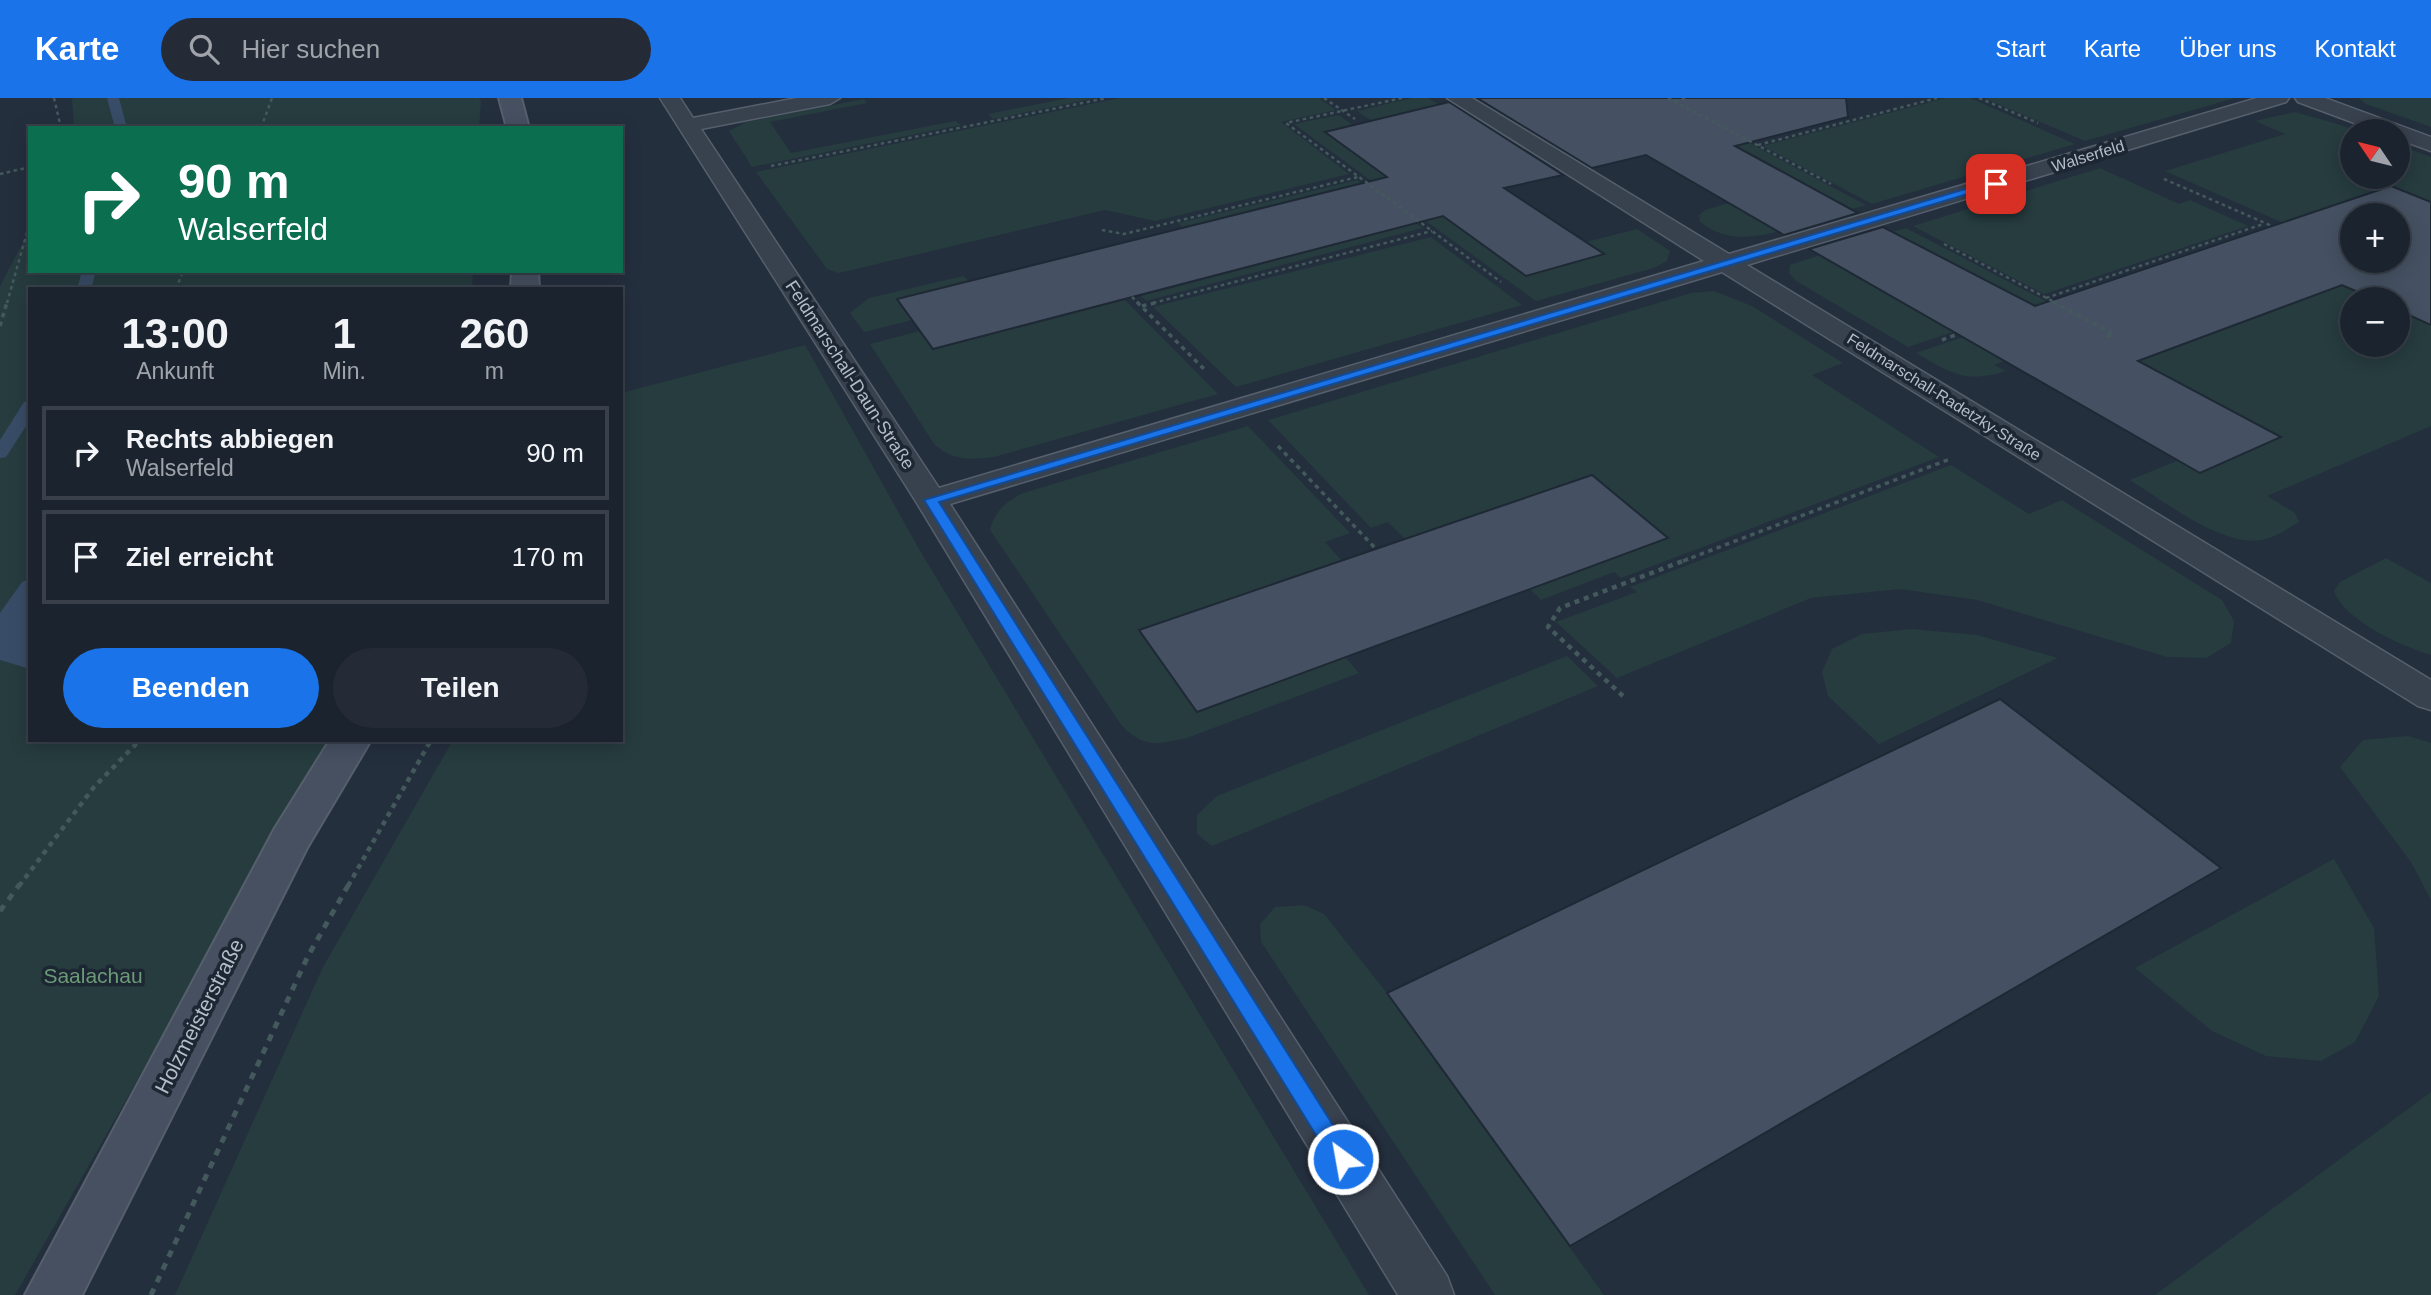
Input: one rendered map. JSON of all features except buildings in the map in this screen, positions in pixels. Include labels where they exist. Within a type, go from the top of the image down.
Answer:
[{"type":"street","points":[[510,98],[517,126]]},
{"type":"street","name":"Holzmeisterstraße","points":[[53,1295],[290,840],[350,742]]},
{"type":"lane","points":[[679,111],[830,98]]},
{"type":"lane","name":"Feldmarschall-Radetzky-Straße","points":[[1457,98],[2431,697]]},
{"type":"lane","name":"Walserfeld","points":[[931,500],[1728,265],[2279,98]]},
{"type":"lane","points":[[2305,98],[2362,119]]},
{"type":"lane","name":"Feldmarschall-Daun-Straße","points":[[679,111],[931,500],[1428,1295]]},
{"type":"lane","points":[[2410,137],[2431,144]]},
{"type":"path","points":[[54,98],[61,126]]},
{"type":"path","points":[[262,126],[272,98]]},
{"type":"path","points":[[721,176],[1107,98]]},
{"type":"path","points":[[1324,98],[1355,119]]},
{"type":"path","points":[[1402,98],[1286,123],[1549,318]]},
{"type":"path","points":[[1674,101],[1688,98]]},
{"type":"path","points":[[1758,145],[1937,98]]},
{"type":"path","points":[[971,117],[978,124]]},
{"type":"path","points":[[0,174],[28,167]]},
{"type":"path","points":[[1102,230],[1124,234],[1359,177]]},
{"type":"path","points":[[2046,298],[2265,223]]},
{"type":"path","points":[[0,326],[28,229]]},
{"type":"path","points":[[1141,306],[1432,231]]},
{"type":"path","points":[[1623,696],[1549,627],[1559,608],[2008,437]]},
{"type":"path","points":[[0,911],[94,787],[138,742]]},
{"type":"path","points":[[151,1295],[308,956],[429,742]]},
{"type":"green space","points":[[72,98],[479,98],[481,101],[479,126],[74,126]]},
{"type":"green space","points":[[1068,98],[1097,98],[993,119],[988,114]]},
{"type":"green space","points":[[1120,98],[1319,98],[1336,110],[1281,122],[1349,174],[1155,221],[1105,210],[839,273],[827,269],[756,172]]},
{"type":"green space","points":[[1412,98],[1428,98],[1532,162],[1372,121],[1357,111]]},
{"type":"green space","points":[[1946,98],[1970,98],[2075,144],[1872,204],[1763,146]]},
{"type":"green space","points":[[1984,98],[2235,98],[2085,141]]},
{"type":"green space","points":[[2359,98],[2431,98],[2431,127],[2410,119],[2366,104]]},
{"type":"green space","points":[[864,99],[867,103],[770,122],[791,153],[955,121],[961,125],[752,167],[729,131],[746,122]]},
{"type":"green space","points":[[2295,112],[2340,125],[2340,189],[2382,189],[2283,223],[2165,171],[2285,134],[2255,121]]},
{"type":"green space","points":[[1339,115],[1354,126],[1326,133],[1416,198],[1400,202],[1294,124]]},
{"type":"green space","points":[[1727,131],[1866,205],[1820,218],[1822,193],[1719,137]]},
{"type":"green space","points":[[2410,149],[2431,157],[2431,202],[2398,189],[2410,189]]},
{"type":"green space","points":[[2100,168],[2179,204],[2190,200],[2248,226],[2044,294],[1913,226]]},
{"type":"green space","points":[[1357,180],[1423,228],[1146,301],[1140,295],[1184,229],[1178,223]]},
{"type":"green space","points":[[1729,203],[1748,214],[1783,205],[1813,221],[1770,234],[1741,237],[1727,235],[1700,222],[1699,215],[1705,210]]},
{"type":"green space","points":[[1430,207],[1603,254],[1586,242],[1637,229],[1670,251],[1667,261],[1654,268],[1536,301],[1412,211]]},
{"type":"green space","points":[[1906,228],[2105,332],[2083,332],[1922,246],[1896,254],[1868,239]]},
{"type":"green space","name":"Saalachau","points":[[28,233],[28,273],[473,273],[472,287],[28,287],[28,742],[330,742],[15,1295],[0,1295],[0,286]]},
{"type":"green space","points":[[1431,237],[1522,305],[1236,387],[1153,307]]},
{"type":"green space","points":[[1844,247],[1846,271],[1953,332],[1908,347],[1796,281],[1789,273],[1790,265]]},
{"type":"green space","points":[[963,276],[969,281],[897,299],[912,320],[864,332],[850,313],[869,298]]},
{"type":"green space","points":[[2342,285],[2347,287],[2340,287],[2340,357],[2410,357],[2410,315],[2431,325],[2431,426],[2267,496],[2295,513],[2299,522],[2266,539],[2250,541],[2233,538],[2177,511],[2130,480],[2179,460],[2200,472],[2280,437],[2113,348]]},
{"type":"green space","points":[[1714,291],[1752,306],[1843,363],[1812,375],[1939,457],[1621,578],[1614,572],[1541,600],[1530,589],[1667,537],[1592,475],[1405,539],[1388,522],[1371,528],[1268,420],[1691,293]]},
{"type":"green space","points":[[1124,299],[1218,394],[994,457],[962,458],[948,454],[934,444],[870,344],[920,331],[934,349]]},
{"type":"green space","points":[[1963,337],[2004,361],[1994,365],[2006,371],[1980,376],[1959,374],[1916,353]]},
{"type":"green space","points":[[805,345],[919,549],[1369,1295],[175,1295],[322,969],[452,742],[623,742],[623,392]]},
{"type":"green space","points":[[1248,426],[1350,533],[1325,542],[1342,561],[1139,631],[1197,712],[1345,657],[1359,673],[1187,738],[1159,743],[1145,741],[1122,726],[990,530],[992,523],[1002,507],[1023,493]]},
{"type":"green space","points":[[1951,465],[2029,514],[2062,500],[2222,600],[2234,621],[2231,643],[2206,658],[2167,657],[1977,600],[1900,589],[1811,598],[1617,678],[1556,622],[1637,592],[1630,587]]},
{"type":"green space","points":[[2386,558],[2431,583],[2431,655],[2375,631],[2350,612],[2334,591],[2340,582]]},
{"type":"green space","points":[[1912,629],[1977,635],[2058,658],[1879,744],[1828,696],[1822,672],[1832,649],[1862,634]]},
{"type":"green space","points":[[1567,656],[1598,686],[1212,846],[1197,834],[1197,815],[1217,796]]},
{"type":"green space","points":[[2408,736],[2431,743],[2431,900],[2411,862],[2340,767],[2363,740]]},
{"type":"green space","points":[[2334,859],[2374,928],[2379,996],[2355,1042],[2321,1061],[2266,1056],[2212,1031],[2135,968]]},
{"type":"green space","points":[[1304,905],[1324,914],[1387,993],[1604,1295],[1495,1295],[1261,942],[1260,924],[1275,907]]},
{"type":"green space","points":[[2431,1092],[2431,1295],[2155,1295]]},
{"type":"water","points":[[28,580],[28,668],[0,660],[0,613],[22,582]]},
{"type":"waterway","points":[[113,98],[120,126]]},
{"type":"waterway","points":[[85,287],[88,273]]},
{"type":"waterway","points":[[0,453],[28,409]]},
{"type":"route","points":[[1343,1159],[931,500],[1996,184]]}]
